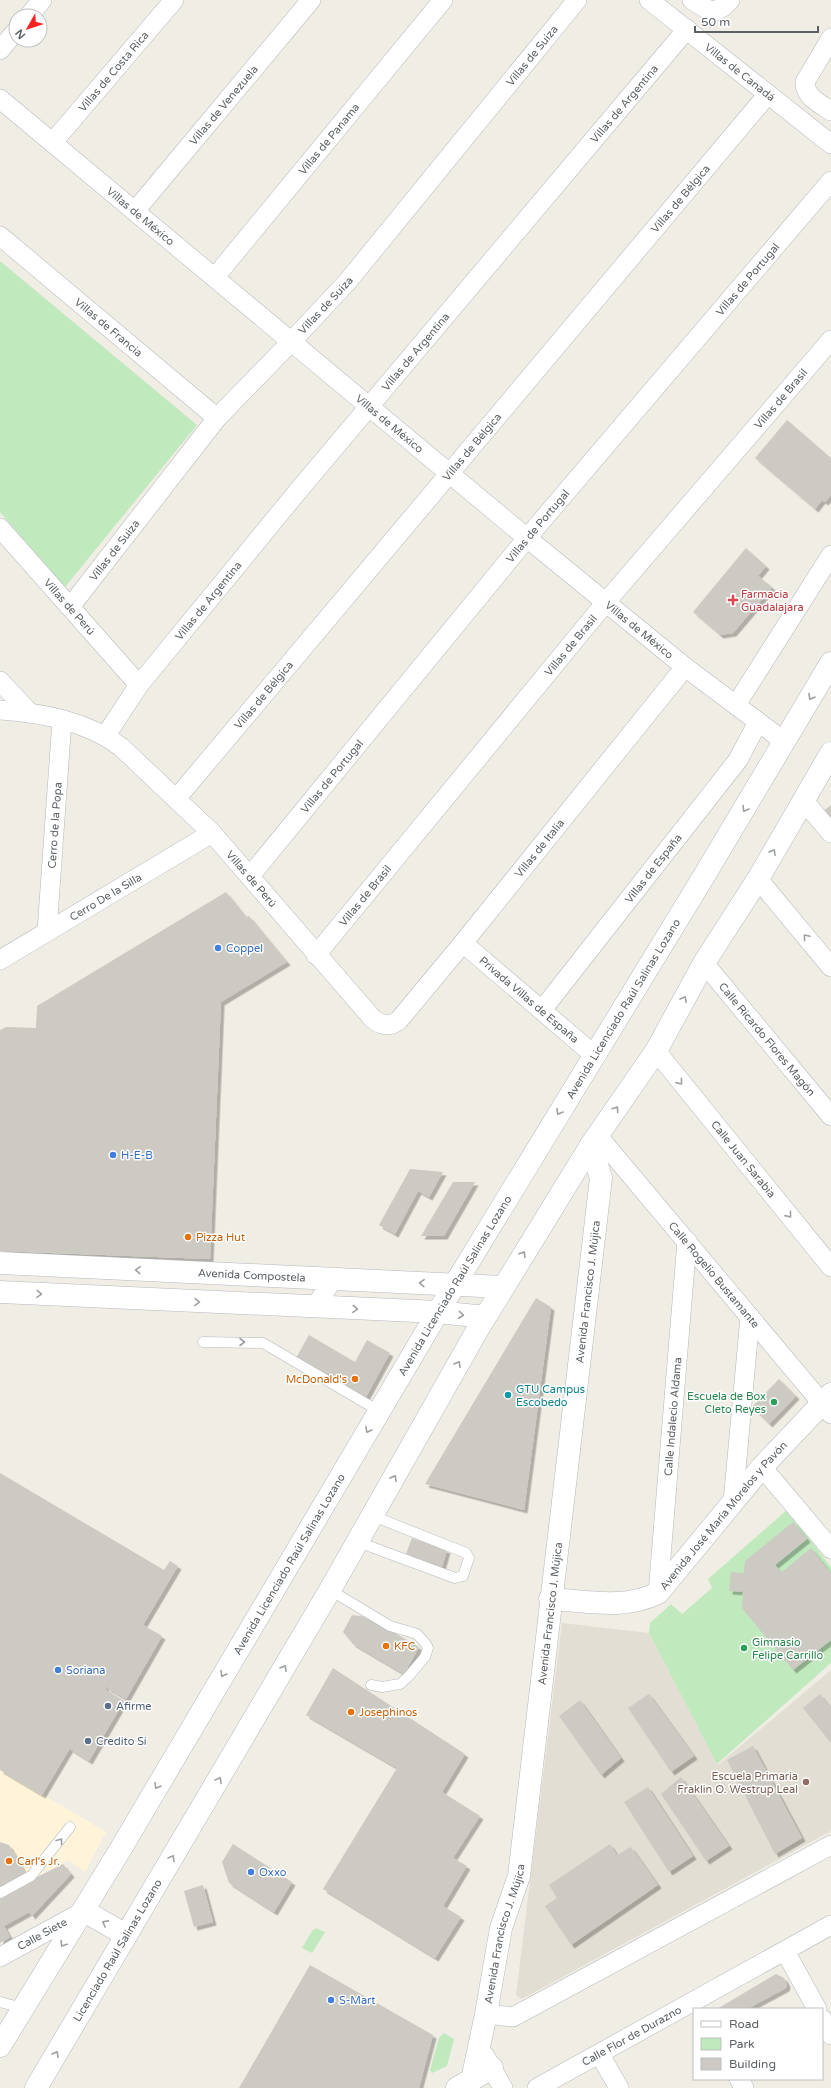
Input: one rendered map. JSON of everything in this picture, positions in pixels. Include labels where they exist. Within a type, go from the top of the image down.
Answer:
[{"type":"main road","name":"Avenida Licenciado Raúl Salinas Lozano","points":[[84,1911],[378,1411],[785,742],[831,663]]},
{"type":"main road","points":[[330,1590],[485,1317],[594,1140],[656,1051],[704,963],[758,879],[831,753]]},
{"type":"main road","name":"Avenida Francisco J. Mújica","points":[[464,2084],[479,2045],[501,1928],[519,1876],[550,1599],[601,1178],[594,1140]]},
{"type":"main road","name":"Avenida Compostela","points":[[0,1262],[170,1272],[503,1287]]},
{"type":"main road","points":[[170,1272],[170,1300]]},
{"type":"main road","points":[[0,1292],[438,1312],[485,1317]]},
{"type":"main road","name":"Avenida José María Morelos y Pavón","points":[[550,1599],[625,1604],[645,1599],[658,1593],[762,1468],[828,1404]]},
{"type":"main road","name":"Licenciado Raúl Salinas Lozano","points":[[36,2088],[330,1590]]},
{"type":"main road","points":[[0,2046],[84,1911],[126,1935]]},
{"type":"main road","points":[[464,2084],[492,2068]]},
{"type":"street","points":[[36,8],[42,0]]},
{"type":"street","name":"Villas de Costa Rica","points":[[53,142],[174,0]]},
{"type":"street","name":"Villas de Venezuela","points":[[135,210],[311,0]]},
{"type":"street","name":"Villas de Panama","points":[[215,277],[443,0]]},
{"type":"street","name":"Villas de Suiza","points":[[70,607],[217,418],[291,342],[372,252],[577,0]]},
{"type":"street","name":"Villas de Canadá","points":[[649,0],[831,144]]},
{"type":"street","points":[[692,0],[712,12],[723,7],[730,0]]},
{"type":"street","name":"Villas de Argentina","points":[[106,735],[139,685],[298,490],[687,29]]},
{"type":"street","points":[[831,38],[805,82],[805,88],[809,95],[831,111]]},
{"type":"street","points":[[0,50],[8,40]]},
{"type":"street","name":"Villas de Bélgica","points":[[176,799],[449,472],[768,94]]},
{"type":"street","name":"Villas de México","points":[[0,99],[527,538],[685,667],[785,742]]},
{"type":"street","name":"Villas de Portugal","points":[[250,876],[527,538],[831,180]]},
{"type":"street","name":"Villas de Francia","points":[[0,236],[217,418]]},
{"type":"street","name":"Villas de Brasil","points":[[316,955],[606,602],[831,340]]},
{"type":"street","name":"Villas de Perú","points":[[0,528],[139,685]]},
{"type":"street","points":[[736,705],[831,555]]},
{"type":"street","name":"Villas de Italia","points":[[390,1025],[399,1020],[463,943],[685,667]]},
{"type":"street","points":[[0,681],[30,713]]},
{"type":"street","points":[[0,710],[30,713],[62,720],[106,735]]},
{"type":"street","name":"Cerro de la Popa","points":[[47,931],[62,720]]},
{"type":"street","name":"Villas de España","points":[[542,1010],[738,760],[758,722]]},
{"type":"street","name":"Villas de Perú","points":[[106,735],[121,747],[212,833],[316,955],[373,1019],[381,1024],[390,1025]]},
{"type":"street","points":[[803,800],[831,833]]},
{"type":"street","name":"Cerro De la Silla","points":[[0,960],[212,833]]},
{"type":"street","points":[[758,879],[831,967]]},
{"type":"street","name":"Privada Villas de España","points":[[463,943],[594,1055]]},
{"type":"street","name":"Calle Ricardo Flores Magón","points":[[704,963],[831,1116]]},
{"type":"street","name":"Calle Juan Sarabia","points":[[656,1051],[831,1267]]},
{"type":"street","name":"Calle Rogelio Bustamante","points":[[594,1140],[687,1241],[750,1317],[828,1404]]},
{"type":"street","name":"Calle Indalecio Aldama","points":[[658,1593],[687,1241]]},
{"type":"street","points":[[733,1502],[750,1317]]},
{"type":"street","points":[[762,1468],[831,1549]]},
{"type":"street","points":[[486,2014],[513,2017],[831,1845]]},
{"type":"street","name":"Calle Siete","points":[[0,1957],[84,1911]]},
{"type":"street","name":"Calle Flor de Durazno","points":[[697,2006],[785,1951],[831,1925]]},
{"type":"street","points":[[785,1951],[816,2008]]},
{"type":"street","name":"Calle Flor de Durazno","points":[[537,2088],[693,2008]]},
{"type":"street","points":[[823,2021],[831,2035]]},
{"type":"street","points":[[479,2045],[503,2088]]},
{"type":"street","points":[[600,2055],[619,2088]]},
{"type":"lane","points":[[316,1307],[333,1279]]},
{"type":"lane","points":[[203,1342],[252,1342],[266,1344],[378,1411]]},
{"type":"lane","points":[[358,1542],[455,1578],[463,1576],[468,1555],[373,1516]]},
{"type":"lane","points":[[330,1590],[390,1626],[417,1634],[428,1648],[425,1657],[400,1684],[382,1687],[371,1685]]},
{"type":"lane","points":[[0,1893],[31,1876],[70,1827]]},
{"type":"lane","points":[[0,2002],[23,2008]]},
{"type":"shaded area","points":[[562,1623],[649,1633],[718,1765],[831,1670],[831,1831],[522,1999],[516,1995]]},
{"type":"shaded area","points":[[0,1769],[106,1832],[85,1872],[68,1860],[0,1897]]},
{"type":"green space","points":[[0,261],[197,425],[65,587],[0,512]]},
{"type":"green space","name":"Gimnasio Felipe Carrillo","points":[[787,1510],[831,1567],[831,1663],[717,1764],[649,1633],[650,1623],[671,1604],[682,1614],[712,1588],[708,1579]]},
{"type":"green space","points":[[316,1928],[325,1932],[312,1953],[302,1948],[312,1931]]},
{"type":"green space","points":[[444,2033],[454,2039],[447,2066],[432,2073],[430,2070],[439,2038]]},
{"type":"building","points":[[787,420],[831,458],[831,495],[825,502],[822,500],[815,509],[755,458]]},
{"type":"building","name":"Farmacia Guadalajara","points":[[746,548],[766,566],[758,576],[772,587],[733,633],[720,635],[693,612]]},
{"type":"building","points":[[831,805],[831,825],[821,813]]},
{"type":"building","points":[[226,892],[246,917],[249,916],[287,962],[221,1002],[210,1259],[0,1251],[0,1030],[6,1027],[36,1028],[37,1006]]},
{"type":"building","points":[[410,1169],[443,1172],[429,1197],[418,1191],[395,1234],[379,1225]]},
{"type":"building","points":[[453,1182],[475,1182],[444,1236],[421,1236]]},
{"type":"building","name":"GTU Campus Escobedo","points":[[536,1298],[551,1307],[524,1510],[425,1484]]},
{"type":"building","name":"McDonald's","points":[[309,1335],[355,1362],[367,1340],[390,1353],[366,1397],[296,1358]]},
{"type":"building","name":"Escuela de Box Cleto Reyes","points":[[779,1379],[796,1396],[769,1424],[752,1407]]},
{"type":"building","name":"Soriana","points":[[0,1473],[164,1570],[170,1561],[178,1566],[143,1625],[162,1636],[126,1699],[107,1688],[120,1664],[105,1689],[124,1701],[89,1761],[70,1749],[88,1718],[42,1795],[0,1770]]},
{"type":"building","points":[[793,1522],[807,1539],[775,1565],[782,1572],[811,1548],[831,1573],[831,1640],[793,1670],[742,1608],[743,1592],[729,1591],[731,1572],[744,1573],[745,1561]]},
{"type":"building","points":[[412,1538],[447,1550],[442,1567],[406,1554]]},
{"type":"building","name":"KFC","points":[[352,1615],[367,1617],[419,1647],[404,1674],[353,1644],[343,1632]]},
{"type":"building","points":[[333,1668],[465,1754],[442,1792],[480,1816],[453,1858],[467,1866],[443,1906],[461,1917],[435,1958],[323,1889],[397,1768],[306,1715]]},
{"type":"building","points":[[649,1694],[694,1756],[671,1772],[628,1708]]},
{"type":"building","points":[[820,1694],[831,1708],[831,1743],[803,1708]]},
{"type":"building","points":[[580,1700],[621,1758],[601,1775],[559,1716]]},
{"type":"building","points":[[753,1746],[802,1838],[775,1854],[727,1760]]},
{"type":"building","points":[[681,1777],[729,1846],[706,1861],[661,1794]]},
{"type":"building","points":[[648,1787],[693,1856],[669,1872],[624,1802]]},
{"type":"building","name":"Carl's Jr.","points":[[0,1842],[9,1845],[27,1876],[0,1890]]},
{"type":"building","name":"Oxxo","points":[[233,1844],[292,1882],[274,1912],[229,1883],[222,1862]]},
{"type":"building","points":[[610,1844],[617,1855],[631,1847],[658,1885],[571,1945],[545,1906],[557,1898],[549,1885]]},
{"type":"building","points":[[63,1864],[71,1874],[32,1916],[29,1912],[4,1926],[10,1937],[0,1943],[0,1896]]},
{"type":"building","points":[[203,1885],[213,1922],[194,1927],[184,1891]]},
{"type":"building","name":"S-Mart","points":[[310,1965],[433,2035],[419,2088],[239,2088]]},
{"type":"building","points":[[776,1974],[784,1978],[787,1984],[786,1988],[749,2008],[719,2008]]},
{"type":"place","name":"Farmacia Guadalajara","points":[[733,600]]},
{"type":"place","name":"Coppel","points":[[218,948]]},
{"type":"place","name":"H-E-B","points":[[113,1155]]},
{"type":"place","name":"Pizza Hut","points":[[188,1237]]},
{"type":"place","name":"McDonald's","points":[[355,1379]]},
{"type":"place","name":"GTU Campus Escobedo","points":[[508,1395]]},
{"type":"place","name":"Escuela de Box Cleto Reyes","points":[[774,1402]]},
{"type":"place","name":"KFC","points":[[386,1646]]},
{"type":"place","name":"Gimnasio Felipe Carrillo","points":[[744,1648]]},
{"type":"place","name":"Soriana","points":[[58,1670]]},
{"type":"place","name":"Afirme","points":[[108,1706]]},
{"type":"place","name":"Josephinos","points":[[351,1712]]},
{"type":"place","name":"Credito Sí","points":[[88,1741]]},
{"type":"place","name":"Escuela Primaria Fraklin O. Westrup Leal","points":[[806,1782]]},
{"type":"place","name":"Carl's Jr.","points":[[9,1861]]},
{"type":"place","name":"Oxxo","points":[[251,1872]]},
{"type":"place","name":"S-Mart","points":[[331,2000]]}]
